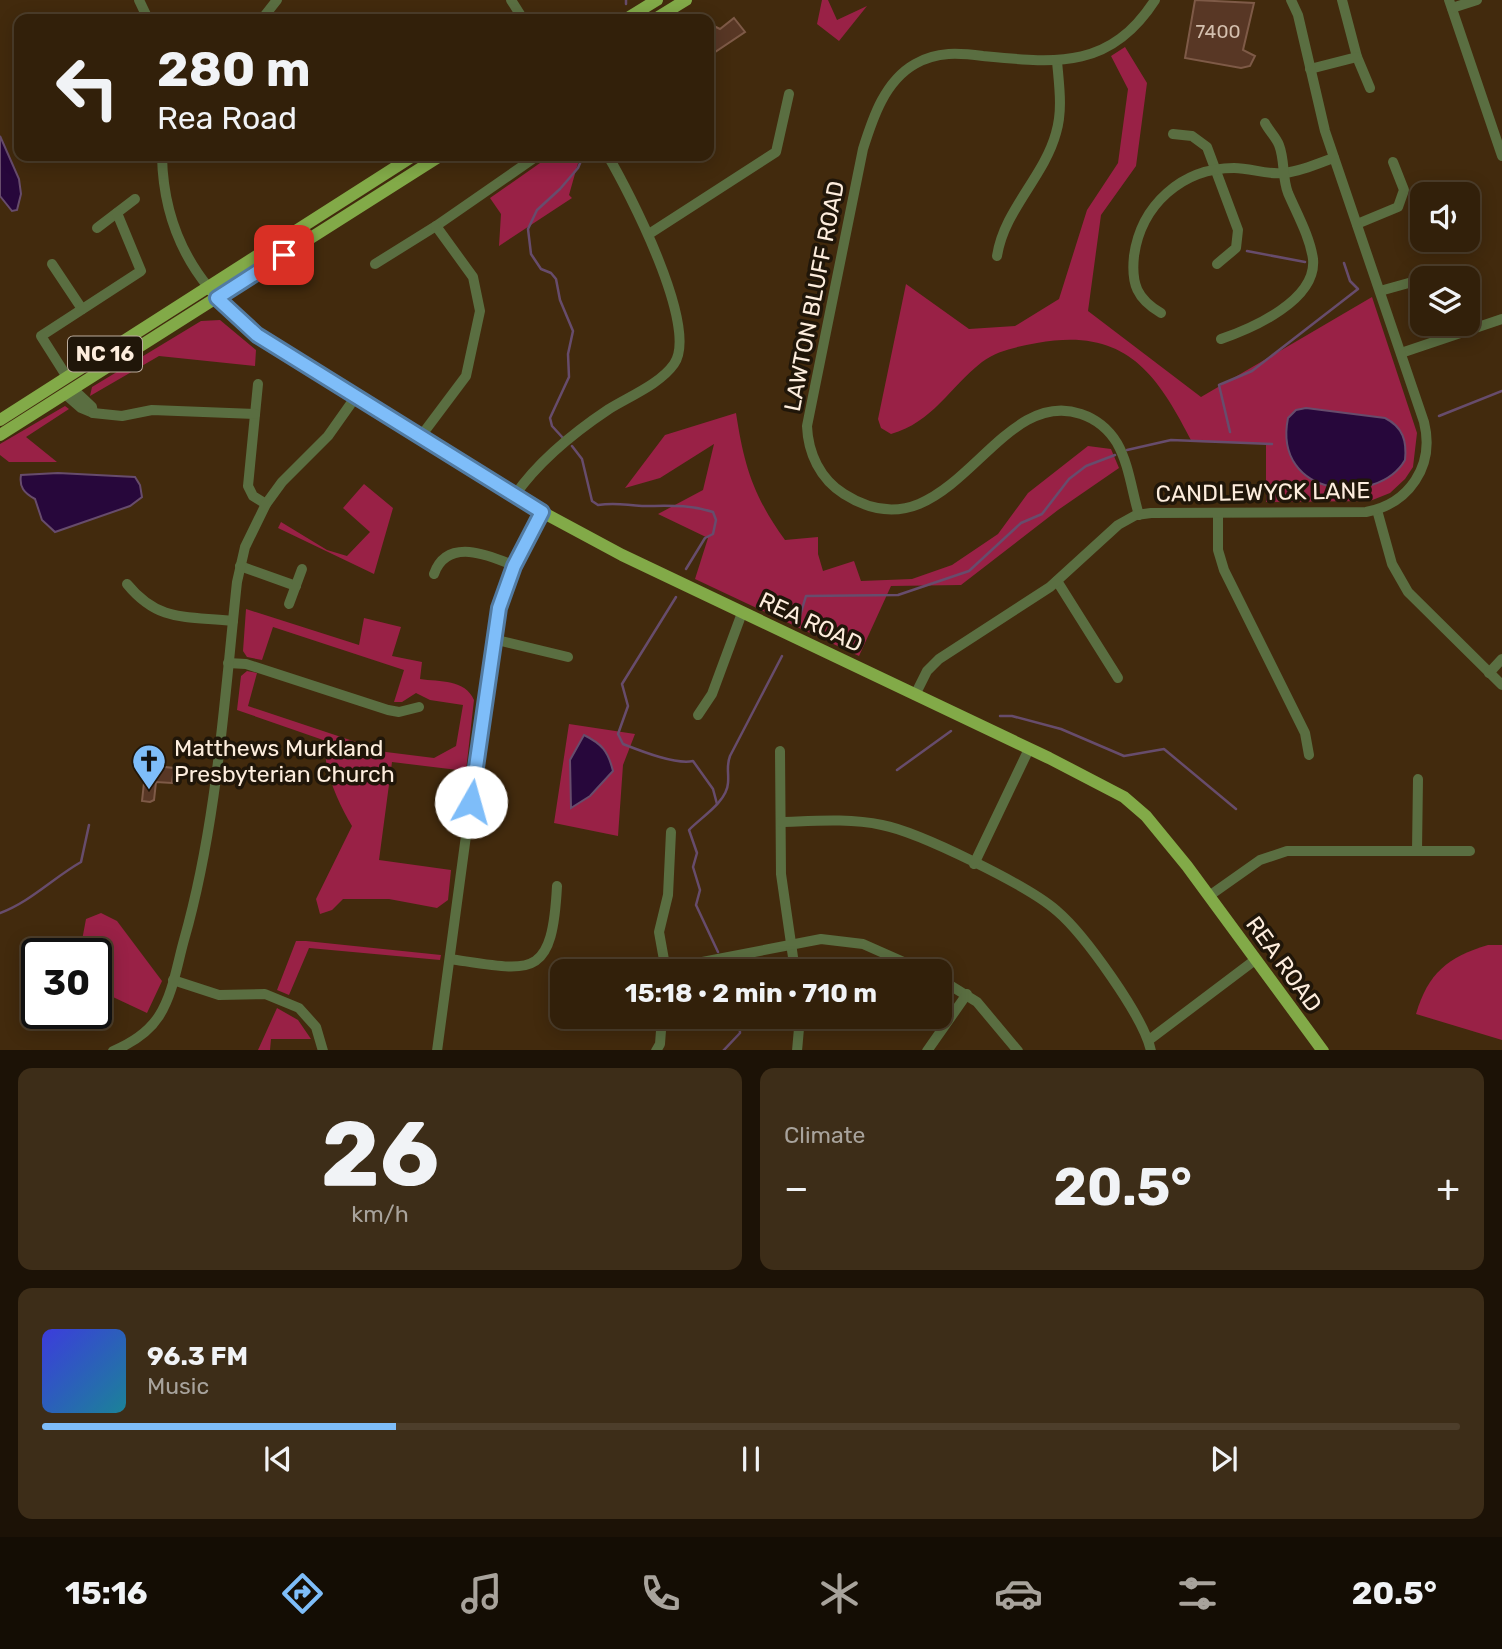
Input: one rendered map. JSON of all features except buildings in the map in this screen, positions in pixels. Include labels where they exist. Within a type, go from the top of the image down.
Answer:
[{"type":"main road","points":[[634,14],[657,0]]},
{"type":"main road","points":[[663,14],[686,0]]},
{"type":"main road","name":"NC 16","points":[[0,435],[406,161]]},
{"type":"main road","name":"NC 16","points":[[213,293],[432,161]]},
{"type":"main road","name":"REA ROAD","points":[[213,293],[257,335],[542,512],[622,555],[915,695],[1010,744],[1029,748],[1107,787],[1139,809],[1158,829],[1322,1050]]},
{"type":"main road","name":"NC 16","points":[[0,420],[68,387]]},
{"type":"street","points":[[266,14],[277,0]]},
{"type":"street","name":"LAWTON BLUFF ROAD","points":[[1139,515],[1117,443],[1096,421],[1077,412],[1053,410],[1025,420],[948,489],[920,502],[894,508],[868,505],[839,491],[821,472],[809,446],[807,420],[863,149],[886,92],[916,63],[944,54],[1057,61],[1083,56],[1113,43],[1138,23],[1154,0]]},
{"type":"street","name":"CANDLEWYCK LANE","points":[[915,695],[932,665],[1056,581],[1108,533],[1139,515],[1377,510],[1408,492],[1421,471],[1427,454],[1424,422],[1335,158],[1298,15],[1291,0]]},
{"type":"street","points":[[1342,0],[1357,57],[1370,88]]},
{"type":"street","points":[[1476,0],[1450,4],[1502,156]]},
{"type":"street","points":[[1310,69],[1357,57]]},
{"type":"street","points":[[997,256],[1006,226],[1056,135],[1059,112],[1057,61]]},
{"type":"street","points":[[649,234],[776,152],[789,94]]},
{"type":"street","points":[[1221,339],[1242,332],[1296,298],[1310,280],[1311,250],[1283,173],[1280,147],[1265,123]]},
{"type":"street","points":[[1173,134],[1192,135],[1202,141],[1239,237],[1236,248],[1217,264]]},
{"type":"street","points":[[1161,313],[1140,298],[1134,286],[1134,257],[1147,215],[1156,202],[1177,185],[1214,171],[1235,168],[1283,173],[1335,158]]},
{"type":"street","points":[[162,161],[165,194],[174,228],[194,270],[213,293]]},
{"type":"street","points":[[375,264],[436,226],[530,161]]},
{"type":"street","points":[[515,495],[528,478],[574,436],[660,377],[677,359],[678,332],[672,304],[649,234],[611,161]]},
{"type":"street","points":[[1357,225],[1398,207],[1404,190],[1393,162]]},
{"type":"street","points":[[97,228],[135,199]]},
{"type":"street","points":[[117,213],[141,271],[41,336],[81,408],[107,417],[152,410],[255,414]]},
{"type":"street","points":[[421,436],[466,376],[480,311],[473,277],[436,226]]},
{"type":"street","points":[[52,264],[82,309]]},
{"type":"street","points":[[1380,292],[1410,283]]},
{"type":"street","points":[[1401,353],[1502,319]]},
{"type":"street","points":[[258,384],[248,486],[253,496],[265,504]]},
{"type":"street","points":[[115,1050],[150,1028],[163,1009],[173,980],[207,842],[240,566],[249,537],[265,504],[282,482],[328,436],[357,396]]},
{"type":"street","points":[[1377,510],[1392,564],[1408,592],[1502,685]]},
{"type":"street","points":[[437,1050],[499,608],[514,566],[542,512]]},
{"type":"street","points":[[1218,513],[1220,560],[1305,733],[1308,755]]},
{"type":"street","points":[[434,574],[447,556],[472,551],[514,566]]},
{"type":"street","points":[[240,566],[296,586]]},
{"type":"street","points":[[289,604],[302,569]]},
{"type":"street","points":[[1056,581],[1118,678]]},
{"type":"street","points":[[127,584],[144,604],[160,612],[233,621]]},
{"type":"street","points":[[698,715],[712,694],[742,613]]},
{"type":"street","points":[[493,639],[568,657]]},
{"type":"street","points":[[1489,673],[1502,659]]},
{"type":"street","points":[[228,663],[246,664],[388,710],[399,712],[419,707]]},
{"type":"street","points":[[974,864],[1029,748]]},
{"type":"street","points":[[780,751],[783,900],[793,959]]},
{"type":"street","points":[[1417,851],[1418,779]]},
{"type":"street","points":[[781,822],[878,824],[908,833],[1025,888],[1059,912],[1128,1001],[1150,1045],[1255,960]]},
{"type":"street","points":[[664,959],[659,936],[668,895],[671,832]]},
{"type":"street","points":[[1209,897],[1260,860],[1281,852],[1470,851]]},
{"type":"street","points":[[450,959],[509,968],[524,966],[536,960],[553,937],[557,886]]},
{"type":"street","points":[[718,959],[821,939],[863,944],[897,959]]},
{"type":"street","points":[[173,980],[219,995],[265,994],[299,1008],[316,1027],[323,1050]]},
{"type":"street","points":[[952,986],[986,1010],[1017,1050]]},
{"type":"street","points":[[928,1050],[967,994]]},
{"type":"street","points":[[657,1050],[661,1029]]},
{"type":"street","points":[[796,1050],[799,1029]]},
{"type":"shaded area","points":[[822,0],[828,0],[837,20],[867,6],[839,41],[817,24]]},
{"type":"shaded area","points":[[1125,47],[1147,83],[1136,166],[1101,215],[1088,311],[1201,397],[1372,297],[1417,433],[1413,467],[1390,493],[1370,501],[1266,502],[1266,443],[1192,442],[1165,394],[1150,375],[1134,360],[1115,349],[1093,342],[1067,340],[1037,343],[1001,352],[982,362],[930,413],[906,429],[891,434],[881,428],[878,419],[906,284],[969,329],[1015,326],[1059,299],[1087,210],[1118,163],[1128,89],[1111,56]]},
{"type":"shaded area","points":[[0,136],[19,179],[21,194],[17,210],[12,211],[0,196]]},
{"type":"shaded area","points":[[543,161],[579,161],[569,195],[572,198],[499,246],[501,214],[490,198]]},
{"type":"shaded area","points":[[220,320],[256,350],[255,366],[159,356],[90,396],[92,387],[201,321]]},
{"type":"shaded area","points":[[65,406],[69,409],[26,437],[57,462],[9,462],[0,455],[0,444]]},
{"type":"shaded area","points":[[1306,408],[1385,418],[1400,430],[1405,447],[1405,460],[1392,475],[1373,485],[1330,487],[1311,479],[1296,465],[1287,445],[1288,418],[1296,410]]},
{"type":"shaded area","points":[[736,413],[752,480],[765,509],[785,540],[818,537],[818,554],[823,571],[854,561],[861,581],[912,579],[952,565],[998,534],[1028,493],[1088,446],[1111,449],[1119,468],[1058,510],[961,585],[891,586],[859,656],[695,579],[708,538],[658,514],[703,490],[714,444],[660,478],[625,488],[665,435]]},
{"type":"shaded area","points":[[58,473],[135,477],[142,497],[130,506],[55,532],[42,520],[35,499],[23,489],[21,475]]},
{"type":"shaded area","points":[[364,484],[393,508],[374,574],[278,528],[281,522],[327,550],[347,556],[370,532],[343,508]]},
{"type":"shaded area","points":[[246,609],[359,645],[364,618],[401,627],[392,656],[422,662],[420,679],[451,683],[470,693],[474,700],[466,771],[392,762],[379,860],[451,870],[448,900],[437,908],[389,899],[343,899],[332,910],[320,914],[316,899],[352,826],[329,774],[326,741],[237,710],[241,676],[247,671],[257,673],[248,706],[386,752],[434,758],[456,746],[463,705],[430,700],[416,693],[402,702],[394,702],[404,670],[273,627],[262,660],[247,657],[243,651]]},
{"type":"shaded area","points":[[569,724],[635,734],[623,765],[618,836],[554,823]]},
{"type":"shaded area","points":[[584,735],[603,749],[613,771],[590,796],[571,808],[570,760]]},
{"type":"shaded area","points":[[101,913],[117,921],[162,981],[147,1013],[112,997],[112,938],[82,938],[86,919]]},
{"type":"shaded area","points":[[296,941],[441,955],[440,960],[309,948],[289,995],[277,990]]},
{"type":"shaded area","points":[[1488,945],[1502,945],[1502,1040],[1416,1014],[1427,988],[1442,969],[1462,955]]},
{"type":"shaded area","points":[[277,1008],[298,1020],[311,1039],[271,1039],[270,1050],[258,1050]]},
{"type":"waterway","points":[[563,438],[552,426],[550,418],[569,377],[568,354],[573,331],[560,300],[556,279],[551,273],[541,269],[531,254],[528,229],[537,210],[560,189],[581,161]]},
{"type":"waterway","points":[[1247,251],[1305,262]]},
{"type":"waterway","points":[[1230,432],[1219,385],[1252,371],[1358,289],[1350,281],[1344,263]]},
{"type":"waterway","points":[[1439,416],[1502,391]]},
{"type":"waterway","points":[[1127,450],[1171,440],[1272,444]]},
{"type":"waterway","points":[[572,446],[582,459],[592,501],[598,505],[678,506],[713,512],[716,520],[713,534],[705,538],[686,569]]},
{"type":"waterway","points":[[798,622],[806,596],[898,595],[969,571],[1021,523],[1042,514],[1069,479],[1086,466],[1115,455]]},
{"type":"waterway","points":[[676,597],[622,684],[628,706],[618,734],[623,744],[639,750],[668,759],[693,761],[713,789],[717,804]]},
{"type":"waterway","points":[[718,952],[696,905],[700,890],[693,867],[697,853],[689,830],[723,797],[728,783],[730,756],[782,656]]},
{"type":"waterway","points":[[1000,716],[1012,716],[1061,729],[1124,756],[1164,749],[1236,809]]},
{"type":"waterway","points":[[897,770],[951,731]]},
{"type":"waterway","points":[[0,913],[21,903],[81,862],[89,825]]},
{"type":"waterway","points":[[724,1050],[740,1033],[740,1029]]},
{"type":"place","name":"Matthews Murkland Presbyterian Church","points":[[149,791]]},
{"type":"route","points":[[284,255],[217,298],[257,335],[334,380],[542,512],[514,566],[499,608],[486,682],[471,802]]}]
